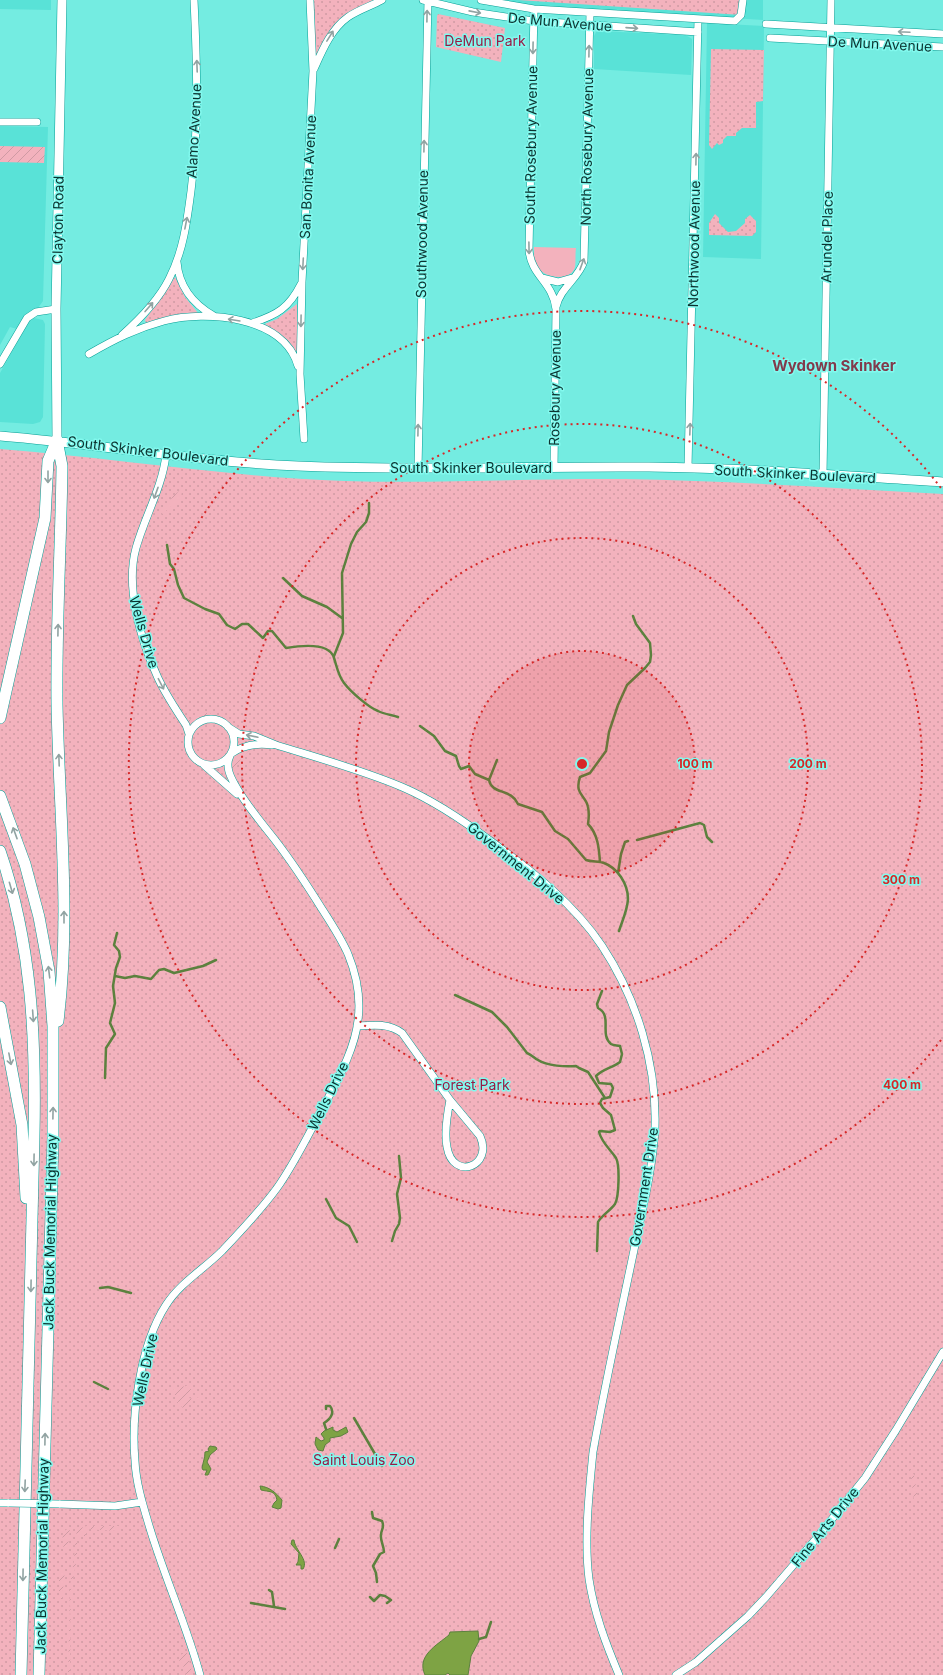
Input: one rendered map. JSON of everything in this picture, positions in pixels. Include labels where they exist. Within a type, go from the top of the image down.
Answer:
[{"type":"highway","points":[[0,718],[45,518],[48,461],[57,440]]},
{"type":"highway","points":[[54,1053],[63,985],[64,933],[57,703],[62,466],[57,440]]},
{"type":"highway","name":"Jack Buck Memorial Highway","points":[[0,796],[25,864],[39,917],[52,998],[54,1053],[39,1675]]},
{"type":"highway","name":"Jack Buck Memorial Highway","points":[[0,851],[25,946],[32,1001],[35,1083],[21,1675]]},
{"type":"highway","points":[[0,1007],[22,1125],[28,1218],[32,1247]]},
{"type":"highway","points":[[16,1675],[21,1660]]},
{"type":"main road","name":"Clayton Road","points":[[57,440],[56,308],[62,0]]},
{"type":"main road","name":"South Skinker Boulevard","points":[[0,436],[57,440],[166,455],[286,466],[418,469],[688,468],[943,482]]},
{"type":"street","name":"Alamo Avenue","points":[[122,335],[159,296],[177,261],[182,244],[188,215],[195,155],[197,85],[194,0]]},
{"type":"street","name":"San Bonita Avenue","points":[[305,0],[311,14]]},
{"type":"street","name":"San Bonita Avenue","points":[[304,439],[300,374],[302,282],[313,71],[310,0]]},
{"type":"street","name":"San Bonita Avenue","points":[[313,71],[323,50],[338,26],[347,17],[382,0]]},
{"type":"street","name":"De Mun Avenue","points":[[426,0],[473,12],[534,21],[698,32]]},
{"type":"street","name":"Southwood Avenue","points":[[418,469],[426,0]]},
{"type":"street","name":"De Mun Avenue","points":[[481,0],[534,9],[735,21],[741,15],[743,0]]},
{"type":"street","name":"Arundel Place","points":[[823,475],[831,0]]},
{"type":"street","name":"South Rosebury Avenue","points":[[534,9],[529,250],[532,266],[553,294],[556,309]]},
{"type":"street","name":"North Rosebury Avenue","points":[[556,309],[561,295],[580,270],[584,261],[590,13]]},
{"type":"street","name":"Northwood Avenue","points":[[688,468],[698,19]]},
{"type":"street","name":"De Mun Avenue","points":[[766,24],[943,34]]},
{"type":"street","name":"De Mun Avenue","points":[[770,38],[943,47]]},
{"type":"street","points":[[0,122],[37,122]]},
{"type":"street","name":"Alamo Avenue","points":[[177,261],[181,281],[186,291],[202,310],[216,317]]},
{"type":"street","points":[[541,277],[558,282],[574,277]]},
{"type":"street","name":"San Bonita Avenue","points":[[252,323],[272,317],[282,310],[296,294],[302,282]]},
{"type":"street","points":[[0,364],[27,318],[36,312],[56,308]]},
{"type":"street","name":"Rosebury Avenue","points":[[554,468],[556,309]]},
{"type":"street","points":[[89,354],[122,335],[152,325],[182,317],[216,317],[252,323],[276,334],[284,341],[296,361],[300,374]]},
{"type":"street","name":"Wells Drive","points":[[166,455],[162,475],[137,547],[133,563],[133,594],[142,634],[157,677],[186,725],[189,734]]},
{"type":"street","points":[[207,719],[218,720],[228,726],[234,736],[234,747],[231,755],[226,760],[214,765],[202,764],[191,755],[188,748],[189,734],[196,724],[207,719]]},
{"type":"street","name":"Government Drive","points":[[228,726],[239,734],[254,736],[276,745],[362,772],[402,787],[457,816],[505,851],[555,893],[591,932],[602,945],[619,976],[635,1011],[645,1042],[652,1074],[655,1130],[641,1214],[592,1452],[587,1557],[598,1618],[606,1644],[619,1675]]},
{"type":"street","name":"Government Drive","points":[[231,755],[249,746],[263,744],[276,745]]},
{"type":"street","name":"Wells Drive","points":[[231,755],[228,763],[229,772],[244,801]]},
{"type":"street","name":"Wells Drive","points":[[200,1675],[157,1551],[142,1502],[135,1468],[134,1425],[142,1368],[148,1343],[168,1302],[175,1293],[220,1252],[259,1210],[283,1179],[334,1086],[351,1047],[358,1026],[359,1010],[358,985],[347,951],[305,882],[277,842],[244,801],[218,776],[202,764]]},
{"type":"street","points":[[358,1026],[390,1026],[402,1033],[450,1100],[480,1136],[484,1147],[480,1159],[468,1166],[458,1166],[450,1158],[447,1148],[446,1133],[450,1100]]},
{"type":"street","name":"Fine Arts Drive","points":[[676,1675],[696,1662],[748,1616],[815,1540],[852,1495],[873,1465],[943,1352]]},
{"type":"street","points":[[0,1503],[115,1506],[142,1502]]},
{"type":"shaded area","points":[[0,0],[51,0],[51,10],[0,9]]},
{"type":"shaded area","points":[[497,0],[763,0],[763,20],[541,6]]},
{"type":"shaded area","points":[[707,23],[764,26],[761,259],[703,257]]},
{"type":"shaded area","points":[[596,32],[685,35],[692,39],[691,75],[594,69],[594,36]]},
{"type":"shaded area","points":[[0,126],[48,127],[43,301],[38,308],[24,316],[17,329],[10,327],[0,345]]},
{"type":"shaded area","points":[[34,318],[43,320],[45,324],[43,417],[40,422],[33,424],[0,422],[0,373],[30,320]]},
{"type":"shaded area","points":[[333,1427],[333,1430],[337,1432],[346,1427],[348,1432],[341,1436],[330,1438],[330,1441],[325,1445],[323,1451],[318,1450],[315,1444],[316,1437],[321,1441],[324,1440],[321,1434]]},
{"type":"shaded area","points":[[210,1446],[216,1447],[217,1449],[210,1455],[207,1462],[211,1469],[208,1475],[205,1475],[207,1470],[203,1470],[202,1468],[205,1452],[209,1451],[208,1449]]},
{"type":"shaded area","points":[[260,1486],[270,1489],[282,1500],[281,1508],[278,1509],[272,1507],[277,1500],[275,1494],[261,1490]]},
{"type":"shaded area","points":[[292,1540],[294,1540],[303,1559],[303,1569],[301,1569],[301,1565],[296,1565],[298,1562],[299,1553],[291,1544]]},
{"type":"shaded area","points":[[478,1631],[479,1641],[471,1656],[468,1675],[450,1675],[448,1673],[445,1675],[425,1675],[423,1662],[425,1657],[434,1647],[449,1635],[450,1632]]},
{"type":"green space","points":[[314,0],[374,0],[348,14],[315,63]]},
{"type":"green space","points":[[518,0],[742,0],[741,15]]},
{"type":"green space","name":"DeMun Park","points":[[438,14],[505,28],[501,62],[436,47]]},
{"type":"green space","points":[[711,49],[764,50],[763,101],[756,102],[756,128],[742,128],[736,133],[736,136],[727,136],[723,140],[723,143],[719,145],[717,143],[712,149],[709,145]]},
{"type":"green space","points":[[0,146],[45,147],[44,163],[0,162]]},
{"type":"green space","points":[[715,214],[719,218],[719,223],[728,232],[736,231],[745,223],[745,219],[750,215],[756,221],[756,232],[752,236],[709,235],[709,223]]},
{"type":"green space","points":[[534,247],[576,248],[575,267],[573,272],[563,277],[558,277],[541,271],[535,263]]},
{"type":"green space","points":[[175,277],[185,297],[198,313],[179,315],[146,323],[145,320]]},
{"type":"green space","points":[[297,304],[297,351],[295,352],[265,324],[277,319]]},
{"type":"green space","name":"Forest Park","points":[[0,449],[258,476],[302,479],[415,482],[625,479],[744,483],[943,494],[943,1675],[0,1675]]},
{"type":"green space","points":[[182,489],[181,498],[161,515],[173,496]]},
{"type":"green space","points":[[201,713],[210,713],[213,716],[202,718],[191,724],[188,721]]},
{"type":"green space","points":[[252,748],[241,758],[233,774],[232,763],[235,756],[242,751]]},
{"type":"green space","points":[[190,1384],[192,1394],[189,1398],[193,1399],[199,1397],[200,1400],[195,1400],[183,1408],[175,1400],[175,1395],[172,1394],[174,1387],[177,1389],[182,1385],[184,1387]]},
{"type":"green space","points":[[910,1469],[914,1475],[918,1499],[914,1500]]},
{"type":"green space","points":[[87,1526],[119,1526],[118,1531],[86,1529],[86,1536],[77,1536],[77,1558],[71,1589],[70,1675],[68,1675],[70,1586],[76,1535],[78,1529]]},
{"type":"green space","points":[[69,1528],[67,1553],[65,1553],[63,1532]]},
{"type":"green space","points":[[62,1569],[65,1569],[62,1599],[59,1599],[59,1573]]},
{"type":"green space","points":[[187,1653],[193,1675],[186,1675],[183,1665],[179,1660],[179,1657],[182,1654]]},
{"type":"waterway","points":[[334,656],[343,633],[342,573],[351,544],[357,532],[366,522],[369,513],[369,503]]},
{"type":"waterway","points":[[167,545],[170,564],[174,569],[178,585],[184,598],[205,609],[219,614],[227,625],[235,629],[242,624],[248,624],[263,638],[268,631],[272,631],[286,648],[313,646],[326,649],[334,658],[342,680],[355,695],[374,709],[398,717]]},
{"type":"waterway","points":[[283,578],[302,596],[327,607],[342,618]]},
{"type":"waterway","points":[[600,862],[596,837],[588,824],[589,815],[587,803],[578,788],[580,777],[590,773],[606,751],[609,732],[618,705],[627,685],[650,662],[650,643],[636,624],[633,616]]},
{"type":"waterway","points":[[420,726],[434,736],[445,751],[456,756],[461,769],[469,766],[475,774],[489,780],[494,788],[507,793],[515,799],[518,804],[542,812],[555,831],[568,839],[586,860],[604,863],[616,871],[625,884],[628,897],[628,904],[619,931]]},
{"type":"waterway","points":[[489,780],[497,760]]},
{"type":"waterway","points":[[637,840],[700,823],[704,825],[707,837],[712,842]]},
{"type":"waterway","points":[[618,873],[621,854],[625,842],[628,841]]},
{"type":"waterway","points":[[105,1078],[106,1048],[115,1034],[110,1023],[115,1003],[113,986],[116,968],[120,957],[119,951],[114,945],[117,933]]},
{"type":"waterway","points":[[115,976],[125,978],[135,976],[151,979],[159,970],[164,969],[174,973],[203,966],[216,960]]},
{"type":"waterway","points":[[597,1251],[598,1222],[615,1204],[618,1188],[618,1174],[616,1158],[604,1143],[599,1132],[610,1132],[615,1130],[611,1115],[600,1103],[602,1099],[610,1097],[613,1088],[611,1084],[599,1083],[596,1076],[620,1062],[622,1054],[620,1046],[611,1044],[606,1035],[605,1016],[598,1008],[597,1004],[602,991]]},
{"type":"waterway","points":[[455,995],[492,1012],[507,1027],[527,1053],[542,1062],[551,1065],[576,1066],[588,1072],[605,1098]]},
{"type":"waterway","points":[[392,1241],[400,1218],[397,1194],[401,1178],[399,1156]]},
{"type":"waterway","points":[[326,1199],[336,1218],[349,1226],[357,1242]]},
{"type":"waterway","points":[[100,1288],[108,1287],[131,1293]]},
{"type":"waterway","points":[[94,1382],[108,1389]]},
{"type":"waterway","points":[[326,1409],[326,1406],[330,1406],[332,1413],[329,1420],[324,1423],[326,1429]]},
{"type":"waterway","points":[[354,1418],[382,1466]]},
{"type":"waterway","points":[[372,1512],[373,1518],[382,1521],[383,1525],[381,1537],[384,1552],[380,1554],[373,1566],[376,1573],[377,1582]]},
{"type":"waterway","points":[[335,1548],[339,1539]]},
{"type":"waterway","points":[[269,1590],[272,1592],[274,1606]]},
{"type":"waterway","points":[[370,1597],[374,1601],[380,1595],[385,1596],[391,1600],[387,1603]]},
{"type":"waterway","points":[[251,1603],[285,1609]]},
{"type":"waterway","points":[[479,1639],[486,1637],[491,1622]]},
{"type":"district","name":"Wydown Skinker","points":[[834,366]]},
{"type":"park label","name":"Saint Louis Zoo","points":[[364,1460]]}]
